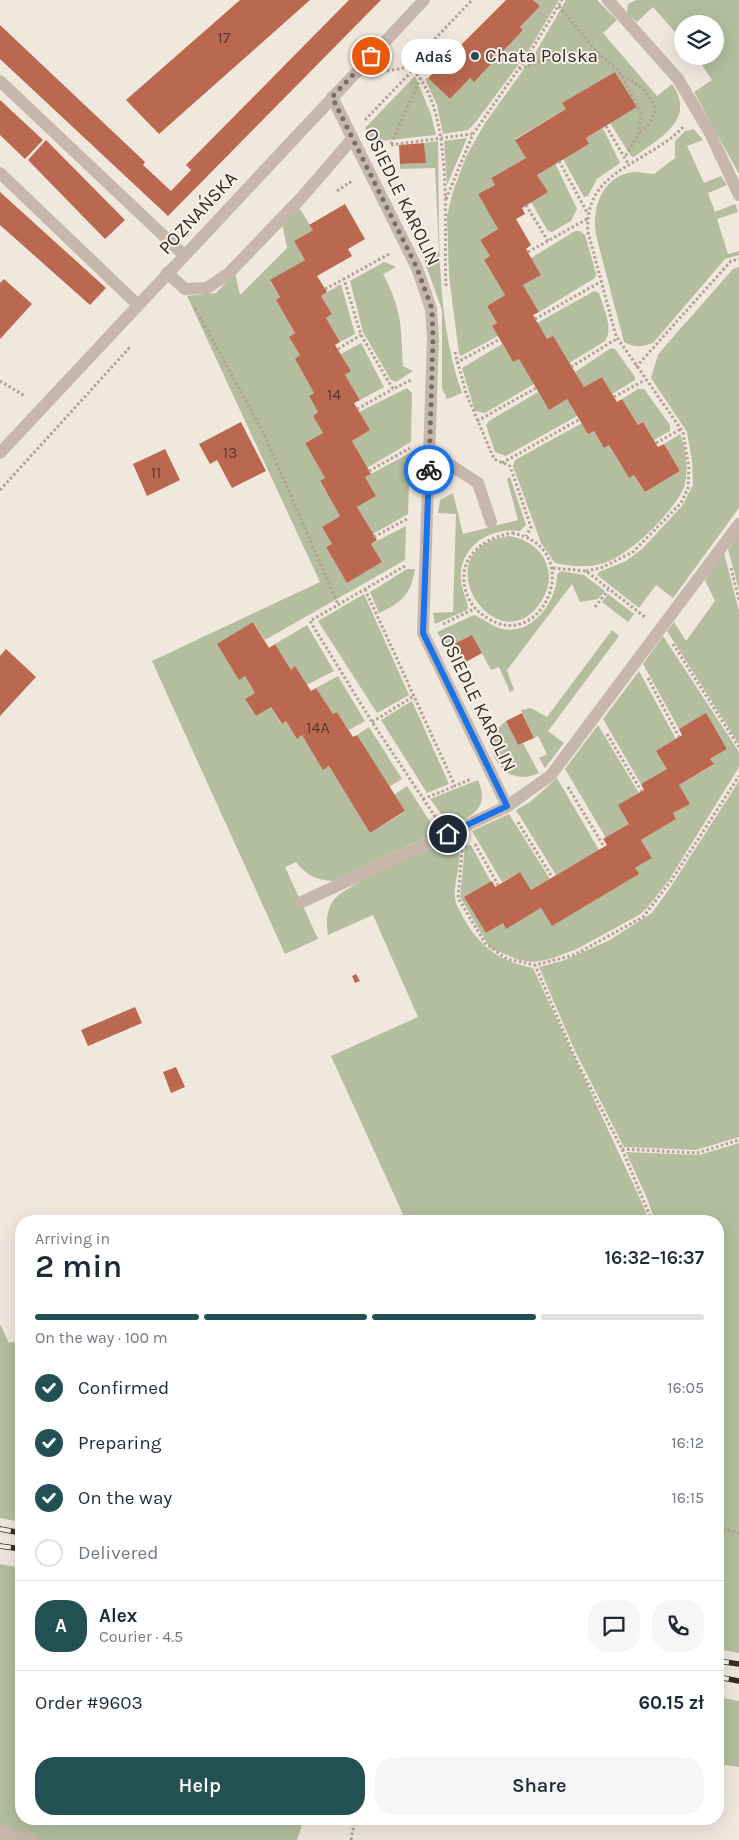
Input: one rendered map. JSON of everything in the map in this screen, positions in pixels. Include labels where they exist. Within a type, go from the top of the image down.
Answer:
[{"type":"street","name":"POZNAŃSKA","points":[[0,453],[424,0]]},
{"type":"street","points":[[608,0],[678,79],[697,111],[739,195]]},
{"type":"street","points":[[0,80],[184,255]]},
{"type":"street","name":"OSIEDLE KAROLIN","points":[[332,97],[417,268],[432,309],[433,338],[423,633],[508,806]]},
{"type":"street","points":[[167,273],[185,289],[207,288],[229,273],[302,197],[352,139]]},
{"type":"street","points":[[0,173],[138,305]]},
{"type":"street","points":[[429,451],[478,483],[491,522]]},
{"type":"street","name":"OSIEDLE KAROLIN","points":[[302,902],[448,834],[462,832],[508,806],[551,775],[739,524]]},
{"type":"street","points":[[0,1831],[32,1840]]},
{"type":"path","points":[[446,291],[445,202],[441,139],[433,106],[421,77],[408,67],[472,0]]},
{"type":"path","points":[[445,202],[473,134],[519,69],[562,0]]},
{"type":"path","points":[[559,6],[597,52],[606,58],[622,76],[641,113],[639,134]]},
{"type":"path","points":[[519,69],[539,61],[569,55],[606,58]]},
{"type":"path","points":[[344,122],[360,126],[413,70]]},
{"type":"path","points":[[622,76],[637,83],[651,98],[656,110],[647,127],[639,134],[625,157]]},
{"type":"path","points":[[421,77],[391,145],[473,134]]},
{"type":"path","points":[[553,568],[586,571],[601,568],[633,552],[681,503],[688,488],[689,470],[681,428],[636,367],[618,338],[588,232],[587,217],[591,200],[601,185],[678,133],[697,111]]},
{"type":"path","points":[[606,126],[629,165]]},
{"type":"path","points":[[559,161],[587,217]]},
{"type":"path","points":[[334,193],[350,182],[354,190]]},
{"type":"path","points":[[526,205],[548,241]]},
{"type":"path","points":[[528,252],[587,217]]},
{"type":"path","points":[[325,289],[389,254],[384,246]]},
{"type":"path","points":[[636,367],[731,261],[739,259]]},
{"type":"path","points":[[344,279],[361,335],[393,389]]},
{"type":"path","points":[[535,318],[602,281]]},
{"type":"path","points":[[185,289],[192,293],[194,306],[263,432],[338,604]]},
{"type":"path","points":[[338,349],[361,335]]},
{"type":"path","points":[[572,367],[618,338]]},
{"type":"path","points":[[456,363],[500,339]]},
{"type":"path","points":[[454,346],[456,363],[477,421],[494,459],[510,466],[531,526],[526,536]]},
{"type":"path","points":[[357,409],[416,378]]},
{"type":"path","points":[[614,397],[646,380]]},
{"type":"path","points":[[0,381],[43,406]]},
{"type":"path","points":[[477,421],[536,388]]},
{"type":"path","points":[[502,463],[580,419]]},
{"type":"path","points":[[656,443],[681,428]]},
{"type":"path","points":[[369,471],[414,446],[413,455]]},
{"type":"path","points":[[374,537],[410,517],[410,526]]},
{"type":"path","points":[[512,533],[526,536],[548,556],[553,568],[553,586],[547,601],[536,615],[520,624],[506,626],[493,621],[474,609],[466,592],[464,574],[469,558],[480,544],[495,536],[512,533]]},
{"type":"path","points":[[725,544],[739,600]]},
{"type":"path","points":[[408,564],[310,621],[372,722],[448,834]]},
{"type":"path","points":[[586,571],[608,590],[660,627],[739,747]]},
{"type":"path","points":[[365,589],[455,786]]},
{"type":"path","points":[[595,607],[608,590]]},
{"type":"path","points":[[423,633],[474,609]]},
{"type":"path","points":[[637,658],[679,737]]},
{"type":"path","points":[[372,722],[414,696]]},
{"type":"path","points":[[595,714],[642,792]]},
{"type":"path","points":[[557,767],[604,847]]},
{"type":"path","points":[[423,799],[490,770]]},
{"type":"path","points":[[498,885],[471,836],[462,832],[458,898],[486,944],[493,951],[514,961],[535,965],[574,954],[643,917],[671,881],[739,776]]},
{"type":"path","points":[[508,806],[552,877]]},
{"type":"path","points":[[535,965],[575,1058],[622,1149],[650,1215]]},
{"type":"path","points":[[622,1149],[697,1153],[739,1140]]},
{"type":"path","points":[[724,1528],[739,1533]]},
{"type":"path","points":[[351,1840],[354,1825]]},
{"type":"green space","points":[[533,0],[559,0],[527,53],[475,123],[468,130],[443,134],[437,105],[425,79],[428,78],[450,99],[470,78],[474,81],[523,30],[520,27],[540,6]]},
{"type":"green space","points":[[566,0],[597,0],[617,20],[603,33],[657,96],[672,84],[679,97],[680,108],[678,118],[664,135],[634,157],[631,156],[610,123],[637,107],[615,72],[563,103],[566,109],[515,139],[526,158],[491,178],[495,185],[478,194],[498,229],[480,240],[490,256],[484,260],[505,295],[487,306],[497,323],[492,326],[498,336],[461,356],[459,354],[449,275],[447,216],[453,191],[467,155],[485,123],[534,55]]},
{"type":"green space","points":[[636,0],[739,0],[739,174],[694,92],[712,80],[702,65],[724,65],[724,15],[674,15],[674,31],[653,7],[637,22],[627,13],[628,4]]},
{"type":"green space","points":[[415,76],[431,114],[436,135],[380,141],[371,138],[365,128]]},
{"type":"green space","points":[[603,128],[620,163],[597,179],[588,196],[584,197],[563,159],[589,144],[586,138]]},
{"type":"green space","points":[[694,129],[703,140],[687,146],[704,183],[721,176],[727,185],[708,193],[715,212],[735,204],[738,212],[717,219],[728,254],[739,251],[739,255],[725,259],[653,343],[635,346],[624,342],[597,239],[595,218],[597,207],[600,196],[613,180],[634,172],[654,174],[675,158],[675,141],[685,131]]},
{"type":"green space","points":[[467,138],[447,185],[444,141]]},
{"type":"green space","points":[[438,141],[440,269],[443,301],[453,363],[462,393],[447,399],[442,388],[442,310],[424,260],[428,252],[439,252],[435,168],[400,169],[400,164],[425,163],[424,143]]},
{"type":"green space","points":[[555,163],[577,209],[571,221],[552,232],[548,231],[531,202],[547,192],[537,175]]},
{"type":"green space","points":[[298,206],[313,230],[294,241],[305,260],[270,281],[280,297],[276,300],[295,333],[289,337],[300,355],[295,359],[314,393],[309,396],[318,412],[313,416],[323,433],[305,443],[325,478],[320,482],[340,516],[322,527],[332,544],[326,547],[347,583],[382,562],[371,544],[406,526],[405,560],[265,640],[253,622],[218,645],[239,679],[245,676],[255,693],[245,699],[256,716],[271,707],[281,724],[286,721],[297,738],[302,735],[324,769],[329,766],[370,833],[405,812],[394,795],[407,786],[431,823],[429,836],[333,881],[312,876],[296,862],[285,867],[318,939],[285,954],[152,661],[320,582],[187,296],[216,293],[235,273],[240,295],[287,248],[282,223]]},
{"type":"green space","points":[[575,231],[580,231],[585,235],[596,273],[595,278],[539,312],[523,285],[541,275],[531,258]]},
{"type":"green space","points":[[384,262],[396,267],[383,274],[397,308],[402,340],[403,366],[413,371],[396,382],[391,380],[363,332],[350,281]]},
{"type":"green space","points":[[739,267],[739,508],[673,598],[656,585],[639,608],[597,575],[599,572],[626,561],[642,549],[682,506],[693,485],[692,461],[687,432],[651,378],[658,355],[733,269]]},
{"type":"green space","points":[[341,284],[355,334],[340,342],[326,318],[332,314],[321,296]]},
{"type":"green space","points":[[594,291],[599,293],[605,311],[608,324],[607,336],[605,341],[569,363],[547,339],[537,323]]},
{"type":"green space","points":[[361,343],[384,387],[360,400],[345,375],[351,371],[341,354]]},
{"type":"green space","points":[[502,344],[513,362],[519,359],[534,384],[485,413],[475,411],[462,368]]},
{"type":"green space","points":[[611,348],[615,349],[635,377],[635,380],[612,394],[602,377],[584,387],[575,372]]},
{"type":"green space","points":[[407,388],[412,393],[411,442],[367,468],[352,441],[369,430],[359,412]]},
{"type":"green space","points":[[638,389],[644,389],[670,425],[670,431],[654,440],[643,422],[638,425],[622,399]]},
{"type":"green space","points":[[538,392],[549,409],[567,399],[577,416],[506,456],[495,452],[486,425],[489,421]]},
{"type":"green space","points":[[582,423],[594,431],[604,448],[609,445],[629,478],[634,475],[645,492],[680,471],[664,444],[680,434],[687,468],[686,481],[679,497],[649,532],[624,553],[612,560],[595,565],[572,566],[555,563],[541,543],[513,466],[515,460]]},
{"type":"green space","points":[[410,453],[408,514],[373,534],[357,507],[376,496],[365,477]]},
{"type":"green space","points":[[510,477],[526,525],[520,531],[497,532],[487,536],[470,549],[461,569],[461,581],[468,608],[435,624],[433,613],[453,612],[456,514],[438,513],[440,500],[453,493],[463,534],[518,520],[507,479]]},
{"type":"green space","points":[[739,533],[739,590],[728,549]]},
{"type":"green space","points":[[509,536],[530,544],[538,551],[548,568],[549,578],[542,600],[525,618],[506,621],[489,614],[475,599],[468,580],[470,561],[483,545]]},
{"type":"green space","points":[[724,553],[739,611],[739,744],[667,631],[674,622],[686,641],[715,601],[705,580]]},
{"type":"green space","points":[[407,569],[415,569],[408,592],[399,602],[379,613],[370,592]]},
{"type":"green space","points":[[561,571],[584,575],[605,591],[598,599],[580,602],[572,584],[507,670],[514,690],[510,692],[499,667],[491,670],[472,635],[447,648],[437,632],[474,615],[499,628],[511,630],[522,628],[531,623],[547,606],[556,585],[557,574]]},
{"type":"green space","points":[[364,594],[409,695],[377,713],[318,621]]},
{"type":"green space","points":[[608,594],[634,614],[628,622],[602,602]]},
{"type":"green space","points":[[307,625],[334,671],[307,685],[295,667],[291,670],[275,644]]},
{"type":"green space","points":[[612,630],[619,636],[548,731],[564,743],[545,768],[539,758],[547,754],[538,736],[534,738],[521,710],[531,708],[547,717]]},
{"type":"green space","points":[[663,636],[739,752],[739,767],[669,880],[647,908],[639,915],[577,949],[550,959],[534,962],[519,960],[490,948],[460,897],[465,845],[471,845],[491,882],[465,898],[486,933],[503,923],[506,928],[541,908],[552,926],[638,874],[635,868],[652,858],[641,840],[676,819],[673,813],[689,804],[679,785],[713,765],[710,759],[727,749],[706,714],[679,729],[643,664]]},
{"type":"green space","points":[[639,671],[676,739],[667,769],[641,784],[603,719]]},
{"type":"green space","points":[[338,676],[365,721],[349,730],[337,712],[333,714],[316,688]]},
{"type":"green space","points":[[412,701],[449,784],[427,793],[381,720]]},
{"type":"green space","points":[[506,721],[518,745],[523,743],[539,773],[525,777],[514,776],[504,770],[497,762],[493,752],[493,741],[497,730]]},
{"type":"green space","points":[[598,725],[639,793],[629,824],[606,838],[565,769]]},
{"type":"green space","points":[[369,727],[402,779],[389,787],[357,735]]},
{"type":"green space","points":[[557,778],[599,850],[556,875],[516,810],[530,802]]},
{"type":"green space","points":[[478,780],[482,798],[477,810],[466,819],[450,826],[430,799]]},
{"type":"green space","points":[[739,781],[739,1137],[696,1150],[624,1147],[575,1051],[539,967],[562,961],[608,941],[652,913]]},
{"type":"green space","points":[[509,814],[550,879],[531,890],[520,872],[502,882],[472,831]]},
{"type":"green space","points":[[455,838],[458,845],[459,860],[455,898],[460,912],[477,938],[493,952],[511,962],[533,968],[647,1215],[403,1215],[331,1056],[418,1017],[373,915],[328,935],[327,918],[333,901],[354,885]]},
{"type":"green space","points":[[739,1143],[739,1653],[724,1650],[724,1215],[653,1215],[626,1152],[699,1155]]},
{"type":"green space","points":[[0,1324],[9,1343],[15,1342],[15,1521],[0,1518]]},
{"type":"green space","points":[[0,1564],[15,1567],[15,1825],[302,1825],[297,1840],[0,1840]]},
{"type":"green space","points":[[724,1698],[739,1701],[739,1767],[724,1765]]},
{"type":"building","points":[[240,0],[310,0],[159,134],[126,100]]},
{"type":"building","points":[[349,0],[381,0],[168,216],[0,59],[0,25],[145,162],[143,165],[171,191],[191,170],[186,165]]},
{"type":"building","points":[[506,0],[533,0],[540,6],[520,27],[523,30],[474,82],[470,78],[450,99],[428,78]]},
{"type":"building","points":[[615,72],[637,107],[586,138],[589,144],[537,175],[548,192],[522,208],[525,214],[516,219],[531,245],[526,249],[541,275],[523,285],[539,312],[533,315],[547,339],[553,336],[584,387],[602,377],[617,402],[622,399],[638,425],[643,422],[658,447],[664,444],[680,471],[645,492],[634,475],[629,478],[609,445],[604,448],[594,431],[588,434],[567,399],[549,410],[519,359],[513,362],[492,326],[497,323],[487,306],[505,295],[484,260],[490,256],[480,240],[498,229],[478,194],[495,185],[491,178],[526,158],[515,140],[566,109],[562,103]]},
{"type":"building","points":[[0,100],[43,140],[25,159],[0,135]]},
{"type":"building","points":[[46,140],[125,220],[105,239],[28,160]]},
{"type":"building","points":[[424,143],[426,163],[400,164],[399,145]]},
{"type":"building","points":[[0,192],[106,288],[90,305],[0,225]]},
{"type":"building","points":[[345,204],[365,239],[348,249],[352,256],[317,276],[327,292],[321,296],[332,314],[326,318],[340,342],[335,345],[351,371],[345,375],[360,400],[354,403],[370,430],[352,441],[371,474],[365,477],[376,496],[357,507],[377,540],[371,544],[382,562],[347,583],[326,547],[332,544],[322,527],[340,516],[320,481],[325,478],[305,443],[323,433],[313,416],[318,412],[309,396],[314,393],[295,359],[300,355],[289,337],[295,333],[276,300],[280,297],[270,280],[305,260],[294,241],[313,230],[309,225]]},
{"type":"building","points":[[4,279],[32,304],[0,339],[0,283]]},
{"type":"building","points":[[241,422],[266,471],[232,488],[217,460],[210,464],[199,444]]},
{"type":"building","points":[[165,449],[180,480],[147,496],[133,464]]},
{"type":"building","points":[[253,622],[269,648],[275,644],[291,670],[295,666],[311,691],[316,688],[333,714],[337,712],[353,737],[357,735],[405,811],[370,833],[329,766],[323,770],[302,735],[297,739],[286,721],[282,724],[271,707],[256,716],[245,699],[255,693],[245,676],[239,680],[217,644]]},
{"type":"building","points":[[472,635],[482,653],[464,663],[454,644]]},
{"type":"building","points":[[6,649],[36,677],[0,716],[0,656]]},
{"type":"building","points":[[522,713],[534,738],[518,745],[506,721]]},
{"type":"building","points":[[706,713],[727,749],[710,759],[714,764],[679,785],[690,804],[673,813],[676,819],[641,840],[652,858],[635,868],[639,874],[552,926],[541,908],[506,929],[503,923],[486,933],[464,897],[492,881],[495,887],[520,872],[531,890],[607,845],[603,839],[629,824],[618,805],[644,790],[641,784],[667,769],[656,751],[682,735],[679,729]]},
{"type":"building","points":[[356,974],[360,981],[355,983],[352,976]]},
{"type":"building","points":[[135,1007],[142,1023],[88,1046],[81,1030]]},
{"type":"building","points":[[176,1067],[185,1087],[171,1093],[163,1072]]},
{"type":"railway","points":[[0,1529],[15,1532]]},
{"type":"railway","points":[[0,1546],[15,1548]]},
{"type":"railway","points":[[724,1662],[739,1664]]},
{"type":"railway","points":[[724,1678],[739,1681]]},
{"type":"way so far","points":[[371,56],[332,97],[417,268],[432,309],[433,338],[429,470]]},
{"type":"place","name":"Adaś","points":[[371,56]]},
{"type":"place","name":"Chata Polska","points":[[475,56]]},
{"type":"route","points":[[429,470],[423,633],[507,806],[448,834]]}]
